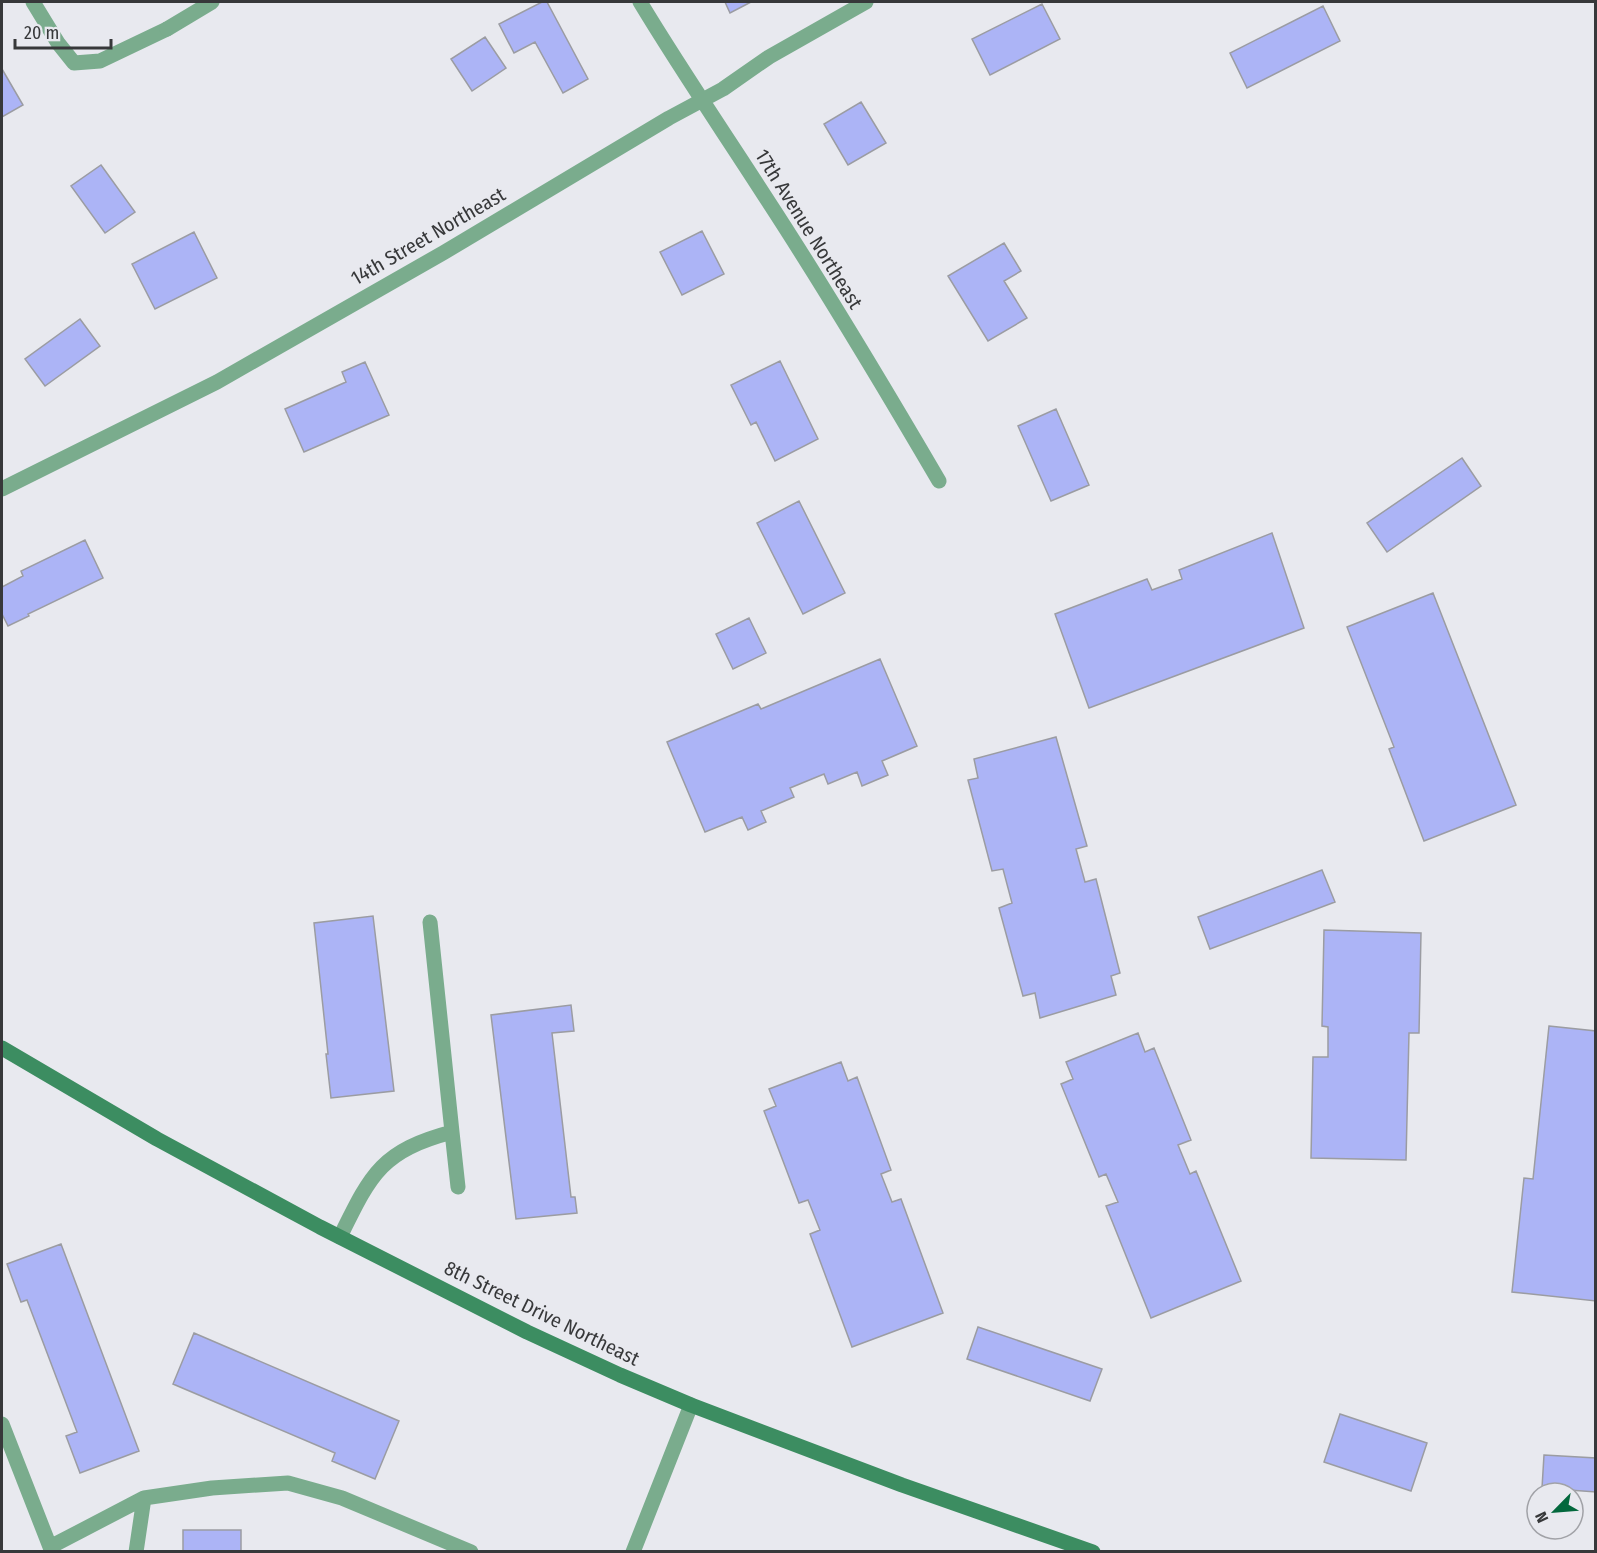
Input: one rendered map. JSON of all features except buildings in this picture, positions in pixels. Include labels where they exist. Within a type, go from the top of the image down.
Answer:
[{"type":"main road","name":"8th Street Drive Northeast","points":[[2,1048],[157,1139],[340,1237],[620,1375],[691,1405],[902,1485],[1093,1551]]},
{"type":"street","points":[[33,2],[58,43],[74,63],[100,61],[167,29],[212,2]]},
{"type":"street","name":"17th Avenue Northeast","points":[[640,2],[674,59],[775,211],[883,385],[939,481]]},
{"type":"street","name":"14th Street Northeast","points":[[2,489],[217,382],[443,253],[723,89],[769,57],[866,2]]},
{"type":"street","points":[[430,922],[458,1187]]},
{"type":"street","points":[[340,1237],[362,1193],[380,1166],[406,1148],[452,1132]]},
{"type":"street","points":[[633,1551],[691,1405]]},
{"type":"street","points":[[2,1424],[51,1549],[144,1498],[212,1488],[288,1483],[342,1498],[471,1551]]},
{"type":"street","points":[[136,1551],[144,1498]]}]
